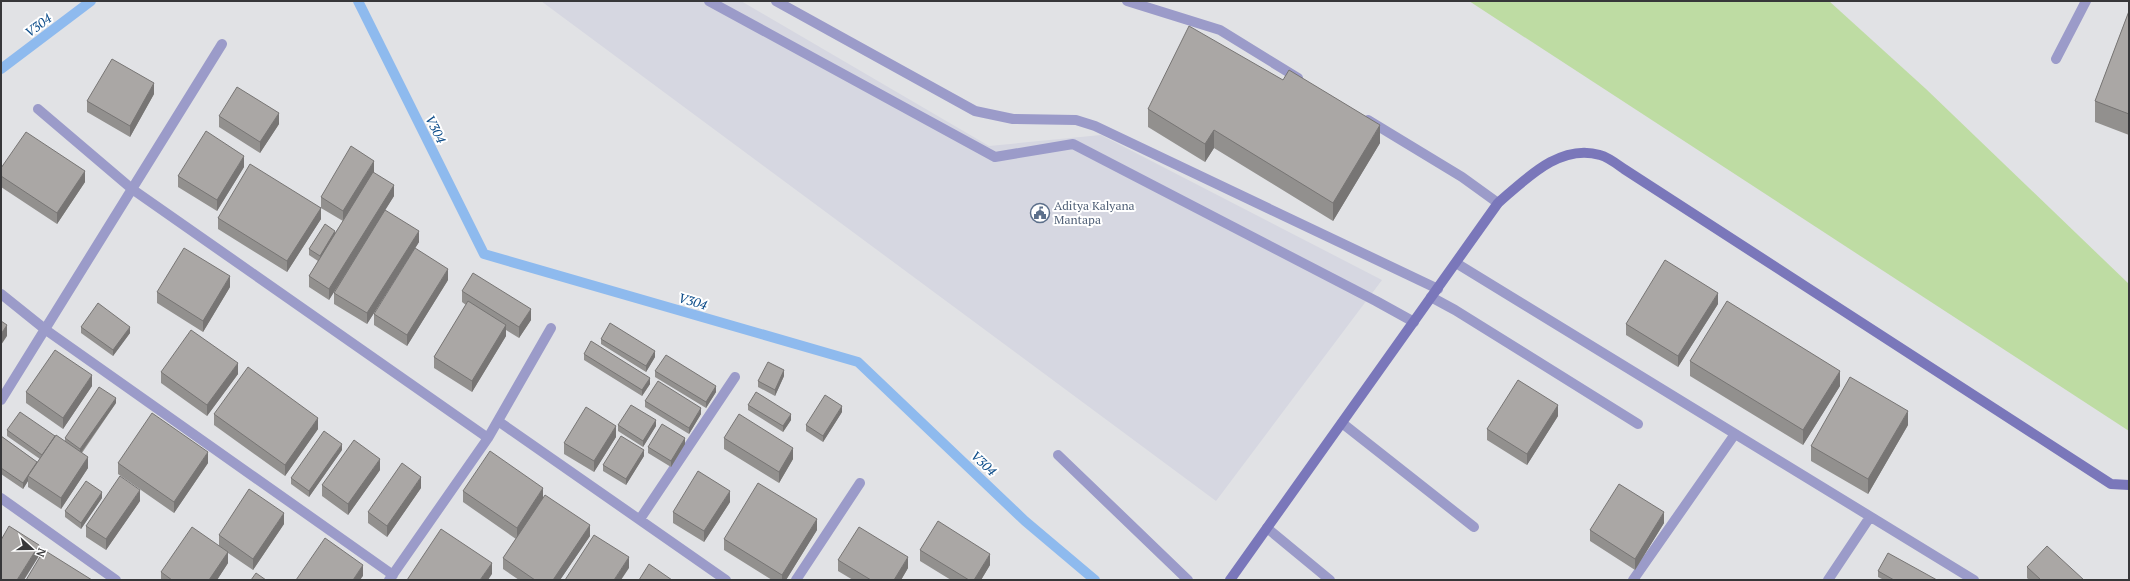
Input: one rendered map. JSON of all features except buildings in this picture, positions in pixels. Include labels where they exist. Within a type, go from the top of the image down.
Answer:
[{"type":"street","points":[[709,1],[995,157],[1073,144],[1414,322]]},
{"type":"street","points":[[776,1],[975,111],[1013,119],[1076,120],[1095,126],[1434,293],[1456,310],[1638,424]]},
{"type":"street","points":[[1127,1],[1220,30],[1307,83]]},
{"type":"street","points":[[2056,59],[2086,1]]},
{"type":"street","points":[[1,400],[46,330],[222,44]]},
{"type":"street","points":[[38,109],[132,189],[488,438]]},
{"type":"street","points":[[1361,116],[1462,177],[1498,203]]},
{"type":"street","points":[[1230,580],[1498,203],[1533,173],[1555,160],[1576,152],[1601,155],[2111,484],[2129,485]]},
{"type":"street","points":[[1456,263],[1974,580]]},
{"type":"street","points":[[1,294],[46,330],[391,578],[488,438],[551,328]]},
{"type":"street","points":[[640,519],[735,376]]},
{"type":"street","points":[[498,421],[726,580]]},
{"type":"street","points":[[1342,423],[1474,527]]},
{"type":"street","points":[[1633,580],[1735,434]]},
{"type":"street","points":[[1058,455],[1188,580]]},
{"type":"street","points":[[796,580],[860,483]]},
{"type":"street","points":[[1,498],[116,580]]},
{"type":"street","points":[[1828,580],[1870,516]]},
{"type":"street","points":[[1267,528],[1330,580]]},
{"type":"shaded area","name":"Aditya Kalyana Mantapa","points":[[541,1],[741,1],[989,146],[1101,135],[1382,280],[1216,501]]},
{"type":"green space","points":[[1469,1],[1829,1],[1926,89],[2129,284],[2129,431]]},
{"type":"waterway","name":"V304","points":[[1,69],[91,1]]},
{"type":"waterway","name":"V304","points":[[358,1],[484,254],[858,362],[1025,521],[1095,580]]},
{"type":"place","name":"Aditya Kalyana Mantapa","points":[[1040,213]]}]
